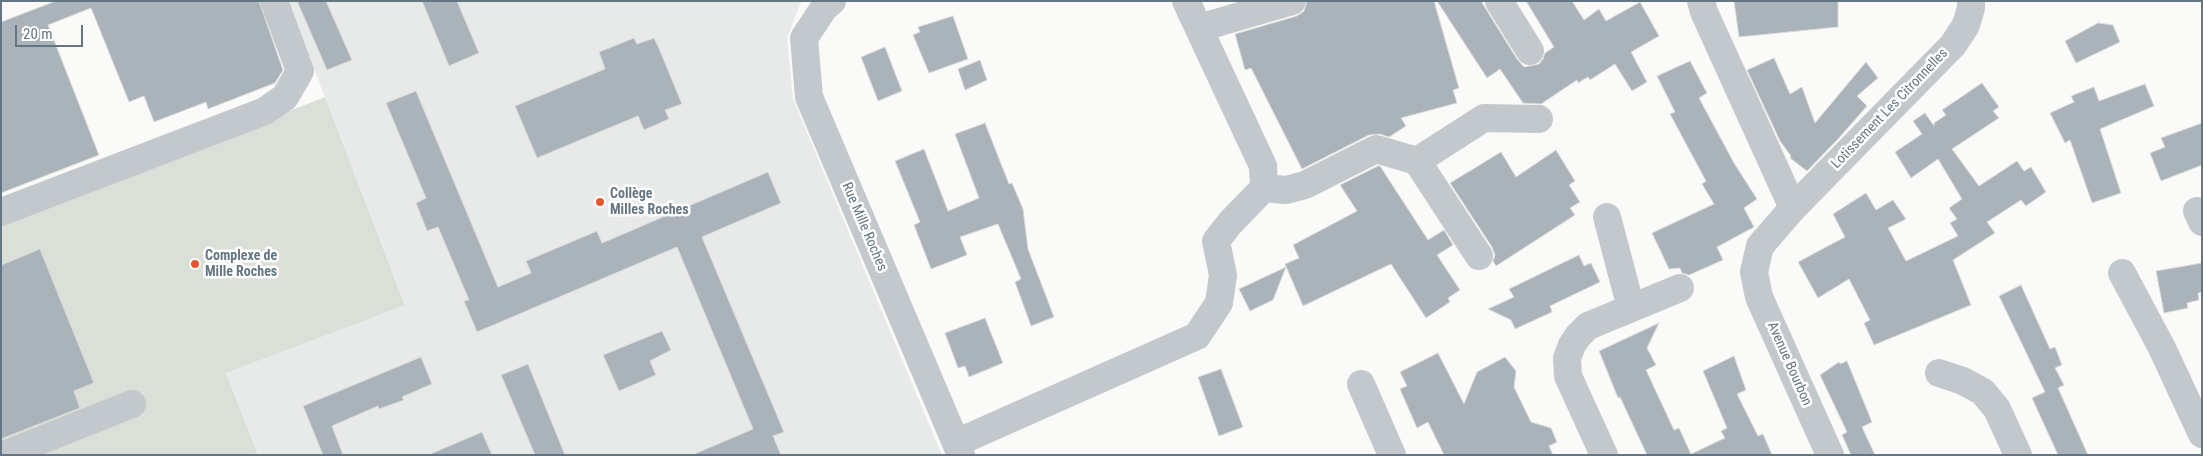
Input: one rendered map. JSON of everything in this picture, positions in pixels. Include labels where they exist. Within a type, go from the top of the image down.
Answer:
[{"type":"street","points":[[1,212],[265,111],[285,97],[300,71],[274,1]]},
{"type":"street","name":"Rue Mille Roches","points":[[832,1],[824,8],[804,38],[809,97],[958,449]]},
{"type":"street","points":[[958,449],[1197,336],[1219,304],[1222,275],[1216,241],[1230,223],[1264,188],[1263,166],[1186,1]]},
{"type":"street","points":[[1199,28],[1292,1]]},
{"type":"street","points":[[1498,1],[1530,51]]},
{"type":"street","points":[[1701,1],[1708,21],[1793,208]]},
{"type":"street","name":"Lotissement Les Citronnelles","points":[[1754,272],[1760,246],[1793,208],[1953,45],[1966,25],[1971,1]]},
{"type":"street","points":[[1417,161],[1484,118],[1539,120]]},
{"type":"street","points":[[1264,188],[1286,190],[1305,185],[1376,149],[1417,161],[1479,256]]},
{"type":"street","points":[[1607,217],[1631,308]]},
{"type":"street","name":"Avenue Bourbon","points":[[1754,272],[1759,297],[1830,455]]},
{"type":"street","points":[[2122,273],[2162,348],[2202,434]]},
{"type":"street","points":[[1604,455],[1568,376],[1567,358],[1578,336],[1588,326],[1680,288]]},
{"type":"street","points":[[1939,373],[1963,381],[1983,392],[1997,409],[2018,455]]},
{"type":"street","points":[[1360,384],[1392,455]]},
{"type":"street","points":[[4,455],[132,404]]},
{"type":"shaded area","name":"Collège Milles Roches","points":[[288,1],[801,1],[787,38],[793,99],[942,455],[258,455],[226,373],[405,304]]},
{"type":"shaded area","name":"Complexe de Mille Roches","points":[[325,97],[405,305],[226,373],[258,455],[1,455],[1,224]]},
{"type":"building","points":[[56,1],[259,1],[283,70],[275,83],[208,109],[206,102],[154,122],[144,96],[129,102],[91,8],[48,25],[99,155],[1,193],[1,22]]},
{"type":"building","points":[[297,1],[326,1],[352,60],[327,70]]},
{"type":"building","points":[[422,1],[457,1],[479,53],[449,66]]},
{"type":"building","points":[[1307,1],[1434,1],[1459,88],[1453,90],[1457,103],[1401,118],[1406,126],[1389,137],[1380,134],[1369,135],[1302,169],[1251,68],[1245,70],[1235,34],[1297,16],[1304,11]]},
{"type":"building","points":[[1437,1],[1481,1],[1524,67],[1539,64],[1545,53],[1554,47],[1526,1],[1572,1],[1584,20],[1599,9],[1606,21],[1640,2],[1659,36],[1631,52],[1647,82],[1632,91],[1615,64],[1590,80],[1588,77],[1578,83],[1577,80],[1541,104],[1523,103],[1500,69],[1487,78]]},
{"type":"building","points":[[1734,1],[1838,1],[1838,27],[1739,37]]},
{"type":"building","points":[[953,16],[968,59],[929,73],[913,35],[920,32],[918,27]]},
{"type":"building","points":[[2098,23],[2113,25],[2120,42],[2076,63],[2065,41]]},
{"type":"building","points":[[634,38],[637,44],[654,38],[682,104],[665,110],[669,119],[644,130],[638,116],[537,158],[515,106],[605,69],[599,52]]},
{"type":"building","points":[[885,47],[902,91],[878,101],[861,57]]},
{"type":"building","points":[[1774,58],[1790,94],[1802,87],[1815,123],[1866,62],[1878,78],[1857,96],[1867,106],[1807,171],[1790,158],[1791,156],[1780,141],[1747,70]]},
{"type":"building","points":[[980,60],[987,80],[965,90],[958,69]]},
{"type":"building","points":[[1690,61],[1707,93],[1699,98],[1734,163],[1757,199],[1744,208],[1754,227],[1717,247],[1723,260],[1689,275],[1682,273],[1680,268],[1669,269],[1652,233],[1714,204],[1702,184],[1706,181],[1670,114],[1675,112],[1657,76]]},
{"type":"building","points":[[1982,83],[1999,107],[1993,111],[1999,118],[1952,149],[1979,186],[2017,161],[2024,171],[2031,167],[2046,192],[2026,206],[2021,200],[1987,222],[1995,233],[1953,260],[1971,305],[1874,345],[1864,323],[1870,320],[1849,279],[1818,298],[1798,262],[1845,237],[1833,214],[1866,193],[1876,210],[1893,200],[1906,219],[1888,228],[1906,261],[1958,236],[1950,223],[1957,219],[1949,208],[1962,199],[1938,159],[1911,178],[1895,152],[1922,134],[1913,121],[1925,113],[1934,126],[1934,123],[1946,115],[1942,110]]},
{"type":"building","points":[[2145,84],[2154,106],[2100,129],[2121,193],[2092,203],[2070,140],[2065,143],[2050,113],[2074,102],[2071,96],[2094,87],[2099,101]]},
{"type":"building","points":[[416,91],[498,287],[531,273],[526,261],[597,231],[602,243],[768,172],[781,203],[702,237],[784,432],[773,436],[781,455],[692,455],[753,429],[677,247],[477,332],[464,301],[469,300],[438,227],[427,231],[416,203],[426,198],[386,103]]},
{"type":"building","points":[[985,123],[1009,184],[1012,183],[1023,209],[1028,249],[1054,317],[1031,326],[1015,282],[1021,279],[998,224],[960,237],[967,255],[931,269],[914,225],[920,222],[895,161],[924,149],[948,211],[979,198],[955,134]]},
{"type":"building","points":[[2202,123],[2202,165],[2161,181],[2150,153],[2165,147],[2161,138]]},
{"type":"building","points":[[1556,150],[1575,181],[1569,185],[1580,202],[1570,208],[1575,215],[1496,266],[1493,261],[1495,255],[1492,247],[1450,183],[1501,152],[1516,177]]},
{"type":"building","points":[[1380,166],[1428,240],[1444,230],[1453,245],[1437,255],[1460,290],[1448,298],[1450,302],[1426,318],[1391,264],[1303,306],[1285,264],[1299,258],[1293,245],[1357,211],[1340,185]]},
{"type":"building","points":[[40,249],[94,383],[74,391],[80,408],[1,439],[1,265]]},
{"type":"building","points":[[1579,255],[1584,266],[1591,263],[1600,282],[1550,306],[1552,312],[1515,329],[1511,320],[1488,309],[1514,297],[1509,289]]},
{"type":"building","points":[[2202,263],[2202,292],[2198,293],[2199,300],[2187,303],[2188,308],[2164,313],[2156,271]]},
{"type":"building","points":[[1286,267],[1273,300],[1250,311],[1239,289]]},
{"type":"building","points":[[2021,285],[2050,349],[2055,347],[2062,365],[2055,368],[2064,385],[2058,388],[2088,455],[2058,455],[2032,398],[2045,392],[1999,296]]},
{"type":"building","points":[[985,318],[1003,363],[969,377],[965,366],[958,368],[945,333]]},
{"type":"building","points":[[1659,323],[1647,348],[1656,365],[1646,370],[1674,430],[1679,428],[1691,454],[1725,438],[1721,431],[1727,428],[1703,371],[1734,356],[1746,390],[1737,394],[1758,436],[1763,434],[1772,455],[1647,455],[1620,397],[1618,398],[1599,351]]},
{"type":"building","points":[[662,331],[671,350],[650,361],[656,375],[619,391],[603,355]]},
{"type":"building","points":[[1438,353],[1464,404],[1477,372],[1505,357],[1516,371],[1514,387],[1531,422],[1551,428],[1557,442],[1549,446],[1553,455],[1444,455],[1428,422],[1417,428],[1400,389],[1407,386],[1400,372]]},
{"type":"building","points":[[421,357],[432,384],[402,397],[404,400],[379,409],[378,406],[332,426],[343,455],[323,455],[303,406]]},
{"type":"building","points":[[1847,361],[1872,422],[1862,427],[1875,455],[1851,455],[1842,435],[1847,432],[1820,375],[1839,362],[1840,364]]},
{"type":"building","points":[[528,364],[565,455],[535,455],[501,375]]},
{"type":"building","points":[[1221,369],[1243,427],[1219,436],[1198,377]]},
{"type":"building","points":[[482,432],[492,455],[428,455]]},
{"type":"place","name":"Collège Milles Roches","points":[[600,202]]},
{"type":"place","name":"Complexe de Mille Roches","points":[[195,264]]}]
